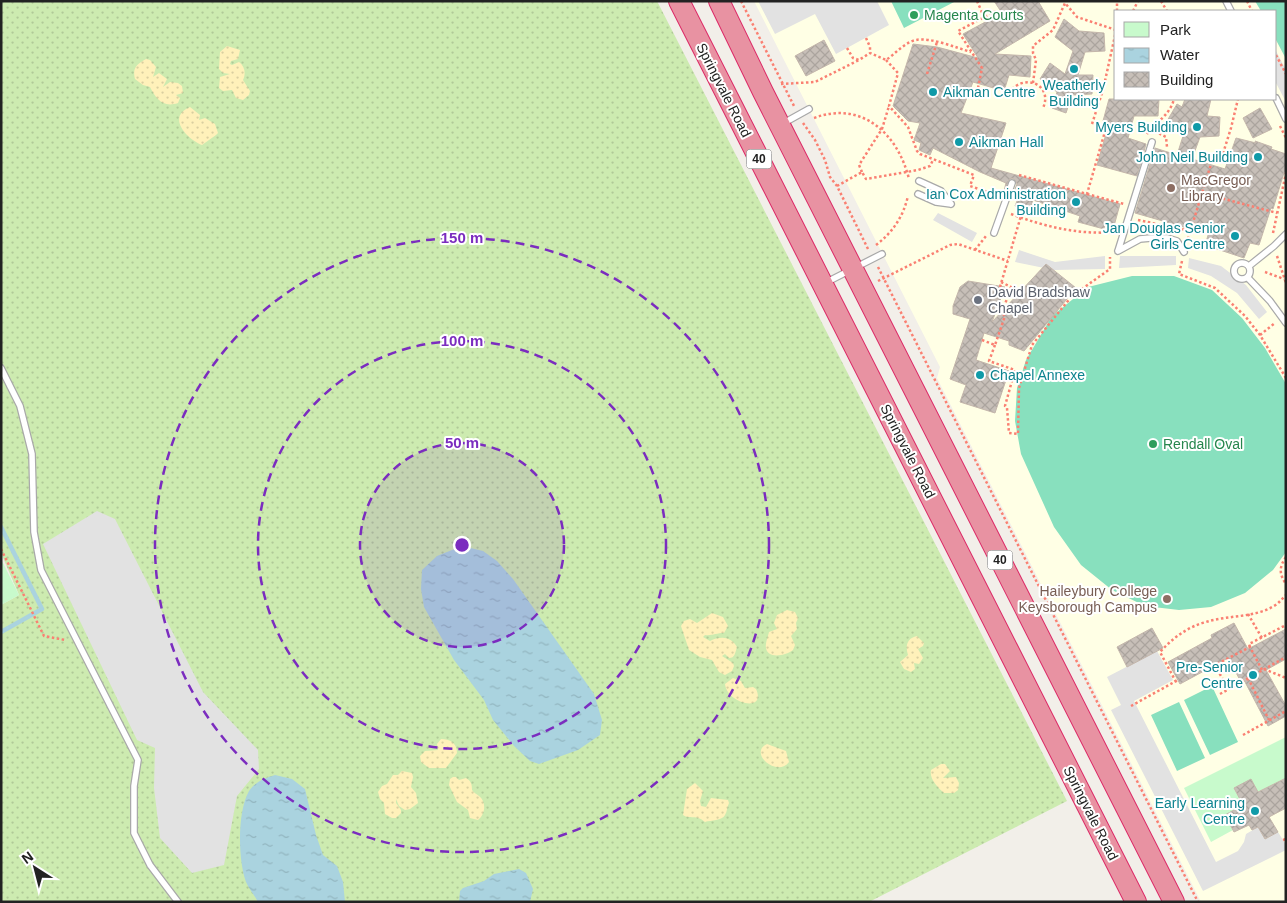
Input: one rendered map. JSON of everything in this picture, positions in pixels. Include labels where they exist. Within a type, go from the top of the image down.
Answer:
[{"type":"highway","name":"Springvale Road","points":[[679,1],[1136,902]]},
{"type":"highway","name":"40","points":[[719,1],[782,130],[1174,902]]},
{"type":"lane","points":[[1277,100],[1286,119]]},
{"type":"lane","points":[[782,130],[798,115],[810,109]]},
{"type":"lane","points":[[1152,142],[1118,252],[1140,239],[1151,238],[1167,238],[1177,241],[1184,252]]},
{"type":"lane","points":[[918,194],[936,202],[951,204],[941,191],[919,180]]},
{"type":"lane","points":[[994,233],[1012,183]]},
{"type":"lane","points":[[1249,266],[1286,234]]},
{"type":"lane","points":[[823,284],[882,254]]},
{"type":"lane","points":[[1242,263],[1249,266],[1251,272],[1248,278],[1242,280],[1236,277],[1234,268],[1242,263]]},
{"type":"lane","points":[[1248,278],[1270,301],[1286,322]]},
{"type":"lane","points":[[1,368],[20,406],[32,454],[34,532],[41,570],[138,760],[134,786],[134,833],[150,865],[178,902]]},
{"type":"path","points":[[741,1],[798,115],[825,160],[830,177],[837,186],[1198,902]]},
{"type":"path","points":[[976,1],[984,17]]},
{"type":"path","points":[[1033,83],[1036,60],[1033,46],[1053,30],[1066,2],[1078,17],[1114,29]]},
{"type":"path","points":[[978,88],[982,68],[958,31],[998,10]]},
{"type":"path","points":[[866,38],[870,47],[870,53]]},
{"type":"path","points":[[886,60],[916,40],[930,40],[971,52]]},
{"type":"path","points":[[927,74],[937,42]]},
{"type":"path","points":[[1092,124],[1103,90],[1114,44]]},
{"type":"path","points":[[847,48],[853,58],[859,60]]},
{"type":"path","points":[[763,92],[782,83],[815,82],[870,53]]},
{"type":"path","points":[[870,53],[886,60],[898,73],[882,130],[859,165],[866,179],[930,166],[933,160]]},
{"type":"path","points":[[1277,57],[1286,74]]},
{"type":"path","points":[[1006,97],[1016,86],[1025,82],[1038,84],[1043,93],[1043,108]]},
{"type":"path","points":[[1144,140],[1154,124],[1166,116],[1174,100]]},
{"type":"path","points":[[1220,163],[1238,100]]},
{"type":"path","points":[[888,106],[908,126],[916,151],[933,160],[974,175],[970,186],[1007,199]]},
{"type":"path","points":[[782,130],[804,124],[816,117],[833,113],[851,113],[866,119],[882,130],[893,142],[904,160],[910,184]]},
{"type":"path","points":[[1154,124],[1160,134],[1166,137],[1166,147]]},
{"type":"path","points":[[1087,194],[1106,128]]},
{"type":"path","points":[[1212,161],[1179,274],[1215,288],[1245,316],[1260,335],[1286,378]]},
{"type":"path","points":[[837,186],[862,172]]},
{"type":"path","points":[[1279,231],[1272,238],[1286,173]]},
{"type":"path","points":[[1015,174],[1124,204]]},
{"type":"path","points":[[869,250],[889,234],[899,221],[910,191]]},
{"type":"path","points":[[1202,193],[1277,213]]},
{"type":"path","points":[[1000,287],[1023,209]]},
{"type":"path","points":[[1003,210],[1020,218],[1071,232],[1098,234],[1125,232]]},
{"type":"path","points":[[1129,218],[1190,231]]},
{"type":"path","points":[[1114,239],[1116,232]]},
{"type":"path","points":[[863,289],[943,247],[958,244],[1008,261]]},
{"type":"path","points":[[1275,249],[1286,283]]},
{"type":"path","points":[[1001,282],[1011,287],[1002,313],[1005,316],[990,361],[1016,370],[1005,406],[1007,408],[1009,434],[1018,434],[1019,388],[1032,345],[1072,296],[1110,270],[1110,253]]},
{"type":"path","points":[[1282,271],[1286,269]]},
{"type":"path","points":[[1265,272],[1284,279]]},
{"type":"path","points":[[1260,335],[1276,322]]},
{"type":"path","points":[[982,340],[995,345]]},
{"type":"path","points":[[1,549],[44,636],[78,643]]},
{"type":"path","points":[[1286,557],[1281,563],[1280,575],[1286,584]]},
{"type":"path","points":[[1131,706],[1177,681],[1160,652],[1172,639],[1204,622],[1264,610],[1276,605],[1286,595]]},
{"type":"path","points":[[1248,614],[1262,638]]},
{"type":"path","points":[[1228,689],[1215,665],[1250,647],[1249,644],[1286,625]]},
{"type":"path","points":[[1250,647],[1263,669],[1286,678]]},
{"type":"path","points":[[1220,694],[1286,657]]},
{"type":"path","points":[[1248,678],[1270,720]]},
{"type":"path","points":[[1243,735],[1286,711]]},
{"type":"shaded area","name":"Haileybury College Keysborough Campus","points":[[754,1],[1286,1],[1286,902],[1201,902],[937,378],[940,367]]},
{"type":"shaded area","points":[[758,1],[877,1],[889,25],[836,54],[815,14],[775,34]]},
{"type":"shaded area","points":[[1277,53],[1286,70],[1286,102],[1277,85]]},
{"type":"shaded area","points":[[938,213],[977,233],[972,242],[933,220]]},
{"type":"shaded area","points":[[1019,250],[1055,262],[1105,256],[1105,269],[1054,270],[1015,262]]},
{"type":"shaded area","points":[[1120,256],[1176,256],[1176,265],[1119,268]]},
{"type":"shaded area","points":[[1189,258],[1221,266],[1246,285],[1267,312],[1259,319],[1237,293],[1211,276],[1188,268]]},
{"type":"shaded area","points":[[97,511],[115,519],[203,692],[258,750],[259,769],[237,796],[224,865],[192,873],[160,838],[154,788],[155,748],[137,740],[43,544]]},
{"type":"shaded area","points":[[1157,651],[1173,680],[1134,701],[1216,862],[1238,851],[1244,842],[1246,834],[1258,827],[1265,839],[1278,832],[1286,845],[1286,850],[1203,891],[1111,710],[1121,705],[1107,677]]},
{"type":"green space","points":[[1,1],[657,1],[1067,801],[869,902],[1,902],[1,605],[19,595],[1,553]]},
{"type":"green space","name":"Magenta Courts","points":[[891,1],[956,1],[904,28]]},
{"type":"green space","points":[[1255,1],[1286,1],[1286,59],[1277,42],[1277,10],[1260,10]]},
{"type":"green space","name":"Rendall Oval","points":[[1132,276],[1174,276],[1212,290],[1242,318],[1265,348],[1286,384],[1286,552],[1273,570],[1245,593],[1211,607],[1179,610],[1145,606],[1112,590],[1081,565],[1054,527],[1021,454],[1015,421],[1017,388],[1026,360],[1052,316],[1088,287]]},
{"type":"green space","points":[[1,559],[19,595],[1,605]]},
{"type":"green space","points":[[1212,686],[1238,742],[1210,755],[1184,700]]},
{"type":"green space","points":[[1179,702],[1205,758],[1177,771],[1151,715]]},
{"type":"green space","points":[[1286,737],[1286,778],[1258,792],[1234,788],[1243,805],[1225,815],[1233,830],[1211,842],[1184,788]]},
{"type":"sand","points":[[227,46],[240,50],[238,59],[231,61],[230,64],[239,62],[244,68],[243,80],[250,91],[249,95],[243,100],[236,98],[232,90],[223,91],[219,88],[220,77],[230,74],[223,73],[219,69],[220,52]]},
{"type":"sand","points":[[146,59],[150,60],[156,67],[153,77],[159,73],[167,79],[163,87],[170,82],[178,83],[182,86],[183,93],[176,95],[180,98],[178,103],[164,103],[155,95],[150,87],[143,85],[135,79],[134,72],[136,67]]},
{"type":"sand","points":[[190,107],[200,115],[199,120],[205,118],[215,124],[218,133],[202,145],[185,133],[179,122],[183,111]]},
{"type":"sand","points":[[787,610],[795,612],[798,618],[796,623],[797,629],[791,636],[795,645],[793,650],[787,653],[770,654],[767,652],[766,646],[769,632],[777,629],[774,623],[777,615]]},
{"type":"sand","points":[[712,613],[723,617],[728,626],[724,633],[705,635],[703,637],[710,641],[725,638],[735,643],[737,647],[732,657],[729,658],[725,654],[722,656],[733,663],[734,666],[732,671],[725,675],[719,672],[712,660],[700,657],[689,650],[681,626],[684,621],[690,619],[697,623]]},
{"type":"sand","points":[[917,636],[924,643],[918,649],[923,658],[919,664],[914,663],[915,669],[911,672],[904,669],[900,662],[908,655],[907,646],[909,641]]},
{"type":"sand","points":[[733,678],[741,681],[745,688],[753,687],[756,689],[758,696],[756,701],[745,703],[732,697],[727,691],[725,684]]},
{"type":"sand","points":[[441,739],[452,742],[456,747],[457,753],[446,768],[429,768],[421,762],[420,756],[425,751],[438,750],[437,744]]},
{"type":"sand","points":[[767,744],[786,751],[789,762],[784,766],[778,767],[766,762],[762,758],[761,753],[762,748]]},
{"type":"sand","points":[[941,764],[945,764],[950,771],[943,778],[956,777],[959,783],[958,790],[954,793],[944,793],[933,780],[931,770]]},
{"type":"sand","points":[[402,771],[412,773],[411,787],[416,793],[418,803],[405,810],[399,806],[396,799],[401,813],[396,818],[392,818],[385,814],[384,803],[380,799],[378,792],[393,775],[398,775]]},
{"type":"sand","points":[[453,777],[459,780],[468,779],[472,790],[482,799],[484,808],[478,820],[470,818],[468,810],[457,802],[449,785],[450,779]]},
{"type":"sand","points":[[695,783],[703,791],[700,801],[701,806],[706,807],[711,798],[728,800],[729,803],[724,817],[705,822],[699,818],[683,815],[687,789]]},
{"type":"water","points":[[462,546],[483,551],[497,561],[513,579],[594,694],[602,720],[600,735],[578,750],[539,764],[530,761],[514,746],[493,720],[484,700],[454,660],[424,607],[421,589],[422,570],[437,556]]},
{"type":"water","points":[[275,775],[292,779],[305,789],[323,855],[337,866],[343,882],[345,902],[258,902],[247,885],[243,873],[240,849],[242,811],[249,791],[254,785]]},
{"type":"water","points":[[519,869],[526,873],[533,889],[530,902],[459,902],[460,891],[463,888],[484,881],[494,874]]},
{"type":"building","points":[[994,1],[1038,1],[1050,21],[995,54],[1031,56],[1030,77],[1009,75],[1004,91],[973,82],[961,113],[1006,123],[991,168],[1120,204],[1114,226],[1105,223],[1104,229],[1078,222],[1080,216],[1033,200],[1030,210],[1015,206],[1019,196],[1013,194],[1017,184],[1015,180],[1012,178],[1009,180],[1004,191],[1006,183],[933,148],[930,155],[919,150],[921,143],[914,140],[920,123],[908,121],[893,106],[913,44],[937,47],[978,58],[963,34],[1002,13]]},
{"type":"building","name":"Weatherly Building","points":[[1064,19],[1079,31],[1104,33],[1105,51],[1085,52],[1078,75],[1093,75],[1092,94],[1072,95],[1066,113],[1052,108],[1057,92],[1040,79],[1050,63],[1065,74],[1073,51],[1055,37]]},
{"type":"building","points":[[824,40],[835,61],[806,76],[795,56]]},
{"type":"building","points":[[1109,99],[1159,100],[1158,116],[1134,116],[1128,138],[1146,144],[1137,176],[1097,165],[1109,124],[1103,121]]},
{"type":"building","points":[[1185,100],[1211,100],[1207,116],[1220,117],[1219,136],[1200,137],[1192,159],[1225,169],[1236,138],[1256,143],[1255,141],[1286,154],[1286,166],[1273,209],[1271,208],[1259,245],[1250,243],[1244,258],[1205,245],[1210,229],[1190,221],[1187,228],[1135,213],[1155,148],[1177,155],[1184,133],[1167,121],[1177,104],[1182,107]]},
{"type":"building","points":[[1260,108],[1272,129],[1253,138],[1243,118]]},
{"type":"building","points":[[1046,264],[1076,288],[1024,351],[1009,345],[1009,341],[984,333],[976,360],[1009,371],[995,413],[960,402],[966,385],[950,379],[970,319],[953,314],[953,306],[960,287],[968,281],[1005,287],[992,322]]},
{"type":"building","points":[[1234,623],[1248,649],[1286,629],[1286,659],[1266,670],[1286,706],[1286,716],[1268,726],[1244,680],[1240,680],[1228,658],[1180,684],[1168,662],[1212,638],[1211,635]]},
{"type":"building","points":[[1152,628],[1163,648],[1127,667],[1117,647]]},
{"type":"building","name":"Early Learning Centre","points":[[1286,778],[1286,808],[1269,817],[1278,832],[1265,839],[1258,827],[1252,830],[1249,825],[1234,832],[1225,815],[1243,805],[1234,788],[1251,779],[1258,792]]},
{"type":"waterway","points":[[1,527],[42,609],[1,632]]},
{"type":"place","name":"Magenta Courts","points":[[914,15]]},
{"type":"place","name":"Weatherly Building","points":[[1074,69]]},
{"type":"place","name":"Aikman Centre","points":[[933,92]]},
{"type":"place","name":"Myers Building","points":[[1197,127]]},
{"type":"place","name":"Aikman Hall","points":[[959,142]]},
{"type":"place","name":"John Neil Building","points":[[1258,157]]},
{"type":"place","name":"MacGregor Library","points":[[1171,188]]},
{"type":"place","name":"Ian Cox Administration Building","points":[[1076,202]]},
{"type":"place","name":"Jan Douglas Senior Girls Centre","points":[[1235,236]]},
{"type":"place","name":"David Bradshaw Chapel","points":[[978,300]]},
{"type":"place","name":"Chapel Annexe","points":[[980,375]]},
{"type":"place","name":"Rendall Oval","points":[[1153,444]]},
{"type":"place","name":"Haileybury College Keysborough Campus","points":[[1167,599]]},
{"type":"place","name":"Pre-Senior Centre","points":[[1253,675]]},
{"type":"place","name":"Early Learning Centre","points":[[1255,811]]}]
